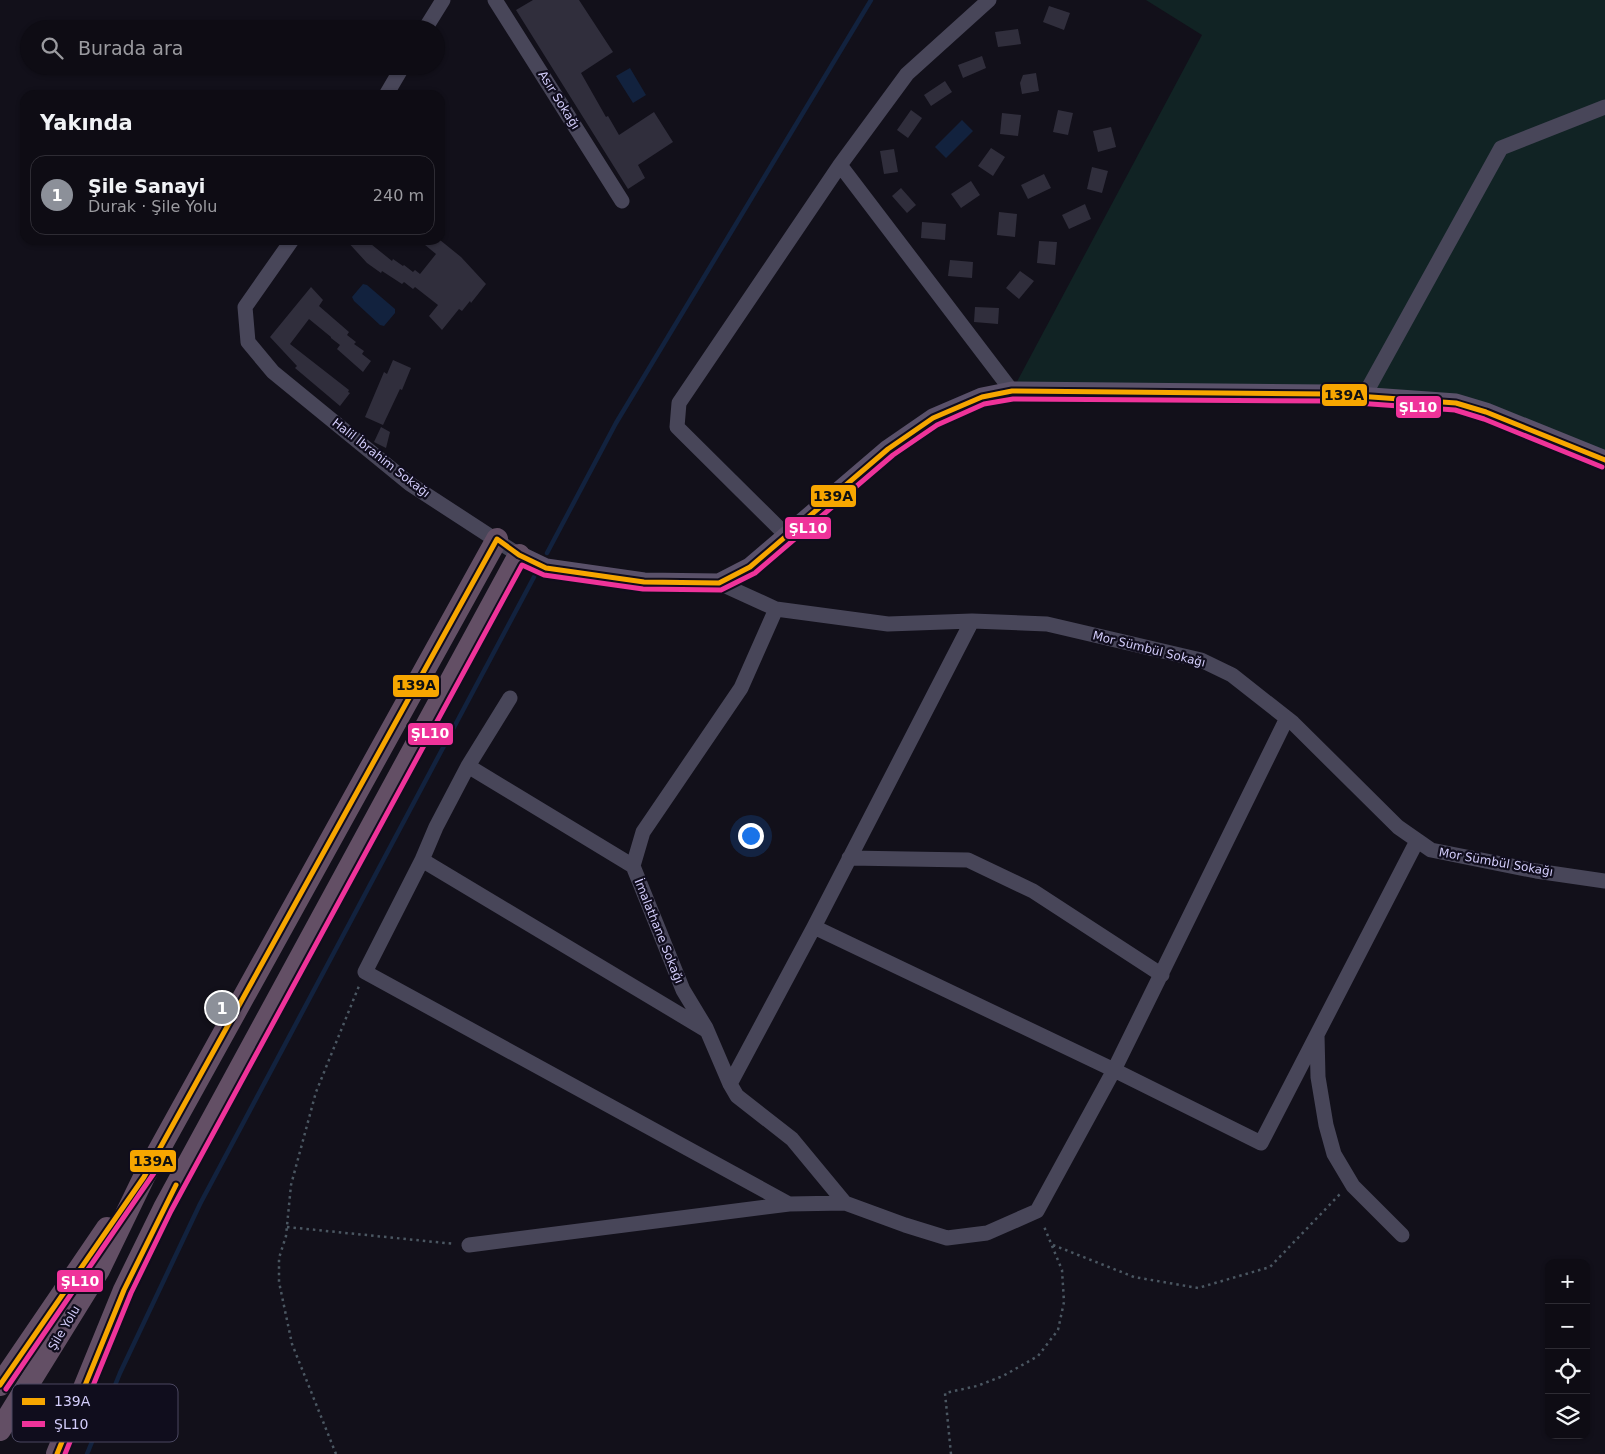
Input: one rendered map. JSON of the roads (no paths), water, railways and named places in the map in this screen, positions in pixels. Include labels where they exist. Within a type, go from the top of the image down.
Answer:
[{"type":"highway","name":"Şile Yolu","points":[[28,1384],[99,1270],[144,1176],[497,539]]},
{"type":"highway","points":[[86,1384],[124,1290],[164,1208],[519,555]]},
{"type":"highway","points":[[0,1385],[144,1176]]},
{"type":"highway","name":"Şile Yolu","points":[[0,1430],[12,1411]]},
{"type":"highway","points":[[57,1454],[62,1442]]},
{"type":"main road","points":[[519,555],[546,568],[644,582],[719,583],[750,567],[888,449],[933,418],[982,397],[1012,392],[1329,394],[1456,403],[1486,412],[1605,460]]},
{"type":"street","points":[[431,20],[443,0]]},
{"type":"street","name":"Asır Sokağı","points":[[495,0],[622,200]]},
{"type":"street","points":[[786,535],[677,427],[680,403],[840,165],[907,74],[989,0]]},
{"type":"street","points":[[389,90],[398,75]]},
{"type":"street","points":[[1364,396],[1501,148],[1605,107]]},
{"type":"street","points":[[840,165],[1012,392]]},
{"type":"street","name":"Halil İbrahim Sokağı","points":[[288,245],[245,307],[248,342],[273,372],[410,484],[519,555]]},
{"type":"street","name":"Mor Sümbül Sokağı","points":[[719,583],[776,609],[888,624],[972,621],[1047,624],[1201,660],[1232,676],[1287,718],[1398,828],[1431,850],[1605,881]]},
{"type":"street","name":"İmalathane Sokağı","points":[[776,609],[741,688],[643,832],[633,866],[683,990],[707,1030],[737,1096],[792,1139],[845,1203]]},
{"type":"street","points":[[730,1084],[814,927],[972,621]]},
{"type":"street","points":[[510,698],[468,766],[365,972],[789,1204]]},
{"type":"street","points":[[469,1245],[789,1204],[845,1203],[947,1238],[987,1233],[1037,1211],[1114,1070],[1287,718]]},
{"type":"street","points":[[468,766],[633,866]]},
{"type":"street","points":[[814,927],[1114,1070],[1261,1143],[1417,841]]},
{"type":"street","points":[[850,858],[968,860],[1032,891],[1162,974]]},
{"type":"street","points":[[422,860],[707,1030]]},
{"type":"street","points":[[1317,1033],[1318,1077],[1326,1125],[1334,1154],[1352,1186],[1402,1235]]},
{"type":"water","points":[[630,68],[646,95],[633,103],[616,76]]},
{"type":"water","points":[[962,120],[973,131],[946,158],[935,147]]},
{"type":"water","points":[[363,284],[367,285],[395,309],[395,313],[384,326],[380,325],[352,297]]},
{"type":"waterway","points":[[547,553],[616,423],[871,0]]},
{"type":"waterway","points":[[116,1384],[200,1204],[534,577]]},
{"type":"waterway","points":[[87,1454],[92,1442]]},
{"type":"place","name":"Şile Sanayi","points":[[222,1008]]}]
